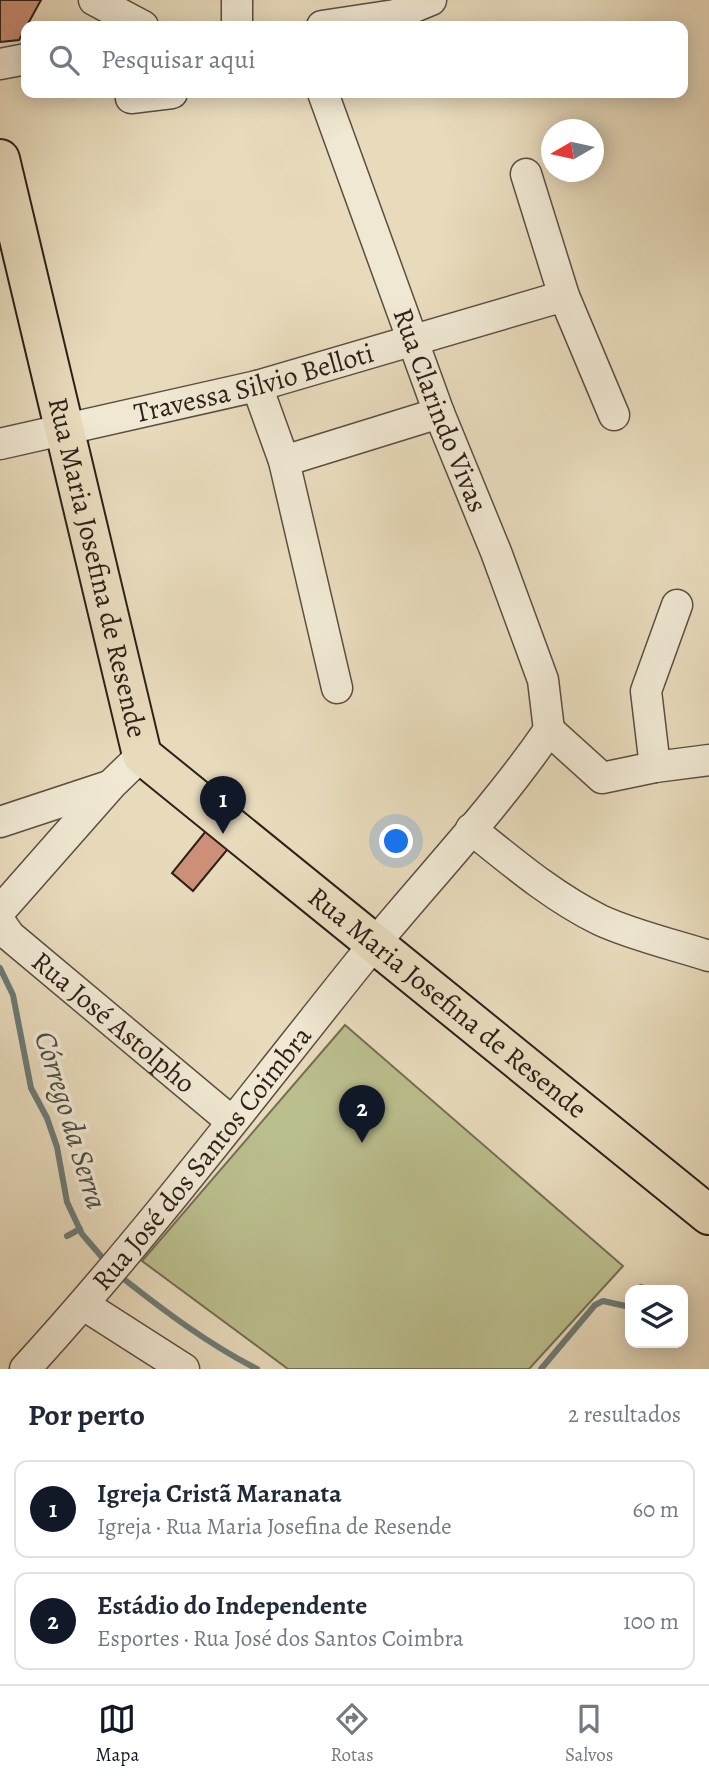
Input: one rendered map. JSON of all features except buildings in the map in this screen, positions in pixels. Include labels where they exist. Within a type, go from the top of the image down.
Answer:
[{"type":"main road","name":"Rua Maria Josefina de Resende","points":[[0,159],[142,755],[709,1215]]},
{"type":"street","points":[[94,0],[134,21]]},
{"type":"street","points":[[237,0],[237,21]]},
{"type":"street","points":[[355,21],[395,15],[431,0]]},
{"type":"street","points":[[0,64],[21,60]]},
{"type":"street","name":"Rua Clarindo Vivas","points":[[325,98],[439,412],[496,552],[543,680],[548,730]]},
{"type":"street","points":[[526,174],[564,296],[614,415]]},
{"type":"street","name":"Travessa Silvio Belloti","points":[[0,444],[257,386],[564,296]]},
{"type":"street","points":[[257,386],[284,461],[337,688]]},
{"type":"street","points":[[284,461],[439,412]]},
{"type":"street","points":[[655,767],[646,691],[677,605]]},
{"type":"street","points":[[548,730],[602,778],[709,760]]},
{"type":"street","name":"Rua José dos Santos Coimbra","points":[[25,1369],[114,1270],[374,944],[518,772],[548,730]]},
{"type":"street","points":[[0,911],[111,785],[142,755]]},
{"type":"street","points":[[0,822],[111,785]]},
{"type":"street","points":[[471,829],[530,876],[602,921],[709,956]]},
{"type":"street","name":"Rua José Astolpho","points":[[0,922],[10,936],[231,1121]]},
{"type":"street","points":[[84,1305],[184,1369]]},
{"type":"green space","points":[[345,1025],[623,1266],[529,1369],[288,1369],[142,1261]]},
{"type":"waterway","name":"Córrego da Serra","points":[[0,968],[13,995],[31,1088],[47,1118],[57,1147],[67,1202],[82,1234],[107,1263]]},
{"type":"waterway","points":[[67,1236],[80,1229]]},
{"type":"waterway","name":"Córrego da Serra","points":[[120,1276],[186,1326],[257,1369]]},
{"type":"waterway","points":[[541,1369],[595,1305],[603,1301],[625,1306]]},
{"type":"place","name":"Igreja Cristã Maranata","points":[[223,834]]},
{"type":"place","name":"Estádio do Independente","points":[[362,1143]]}]
